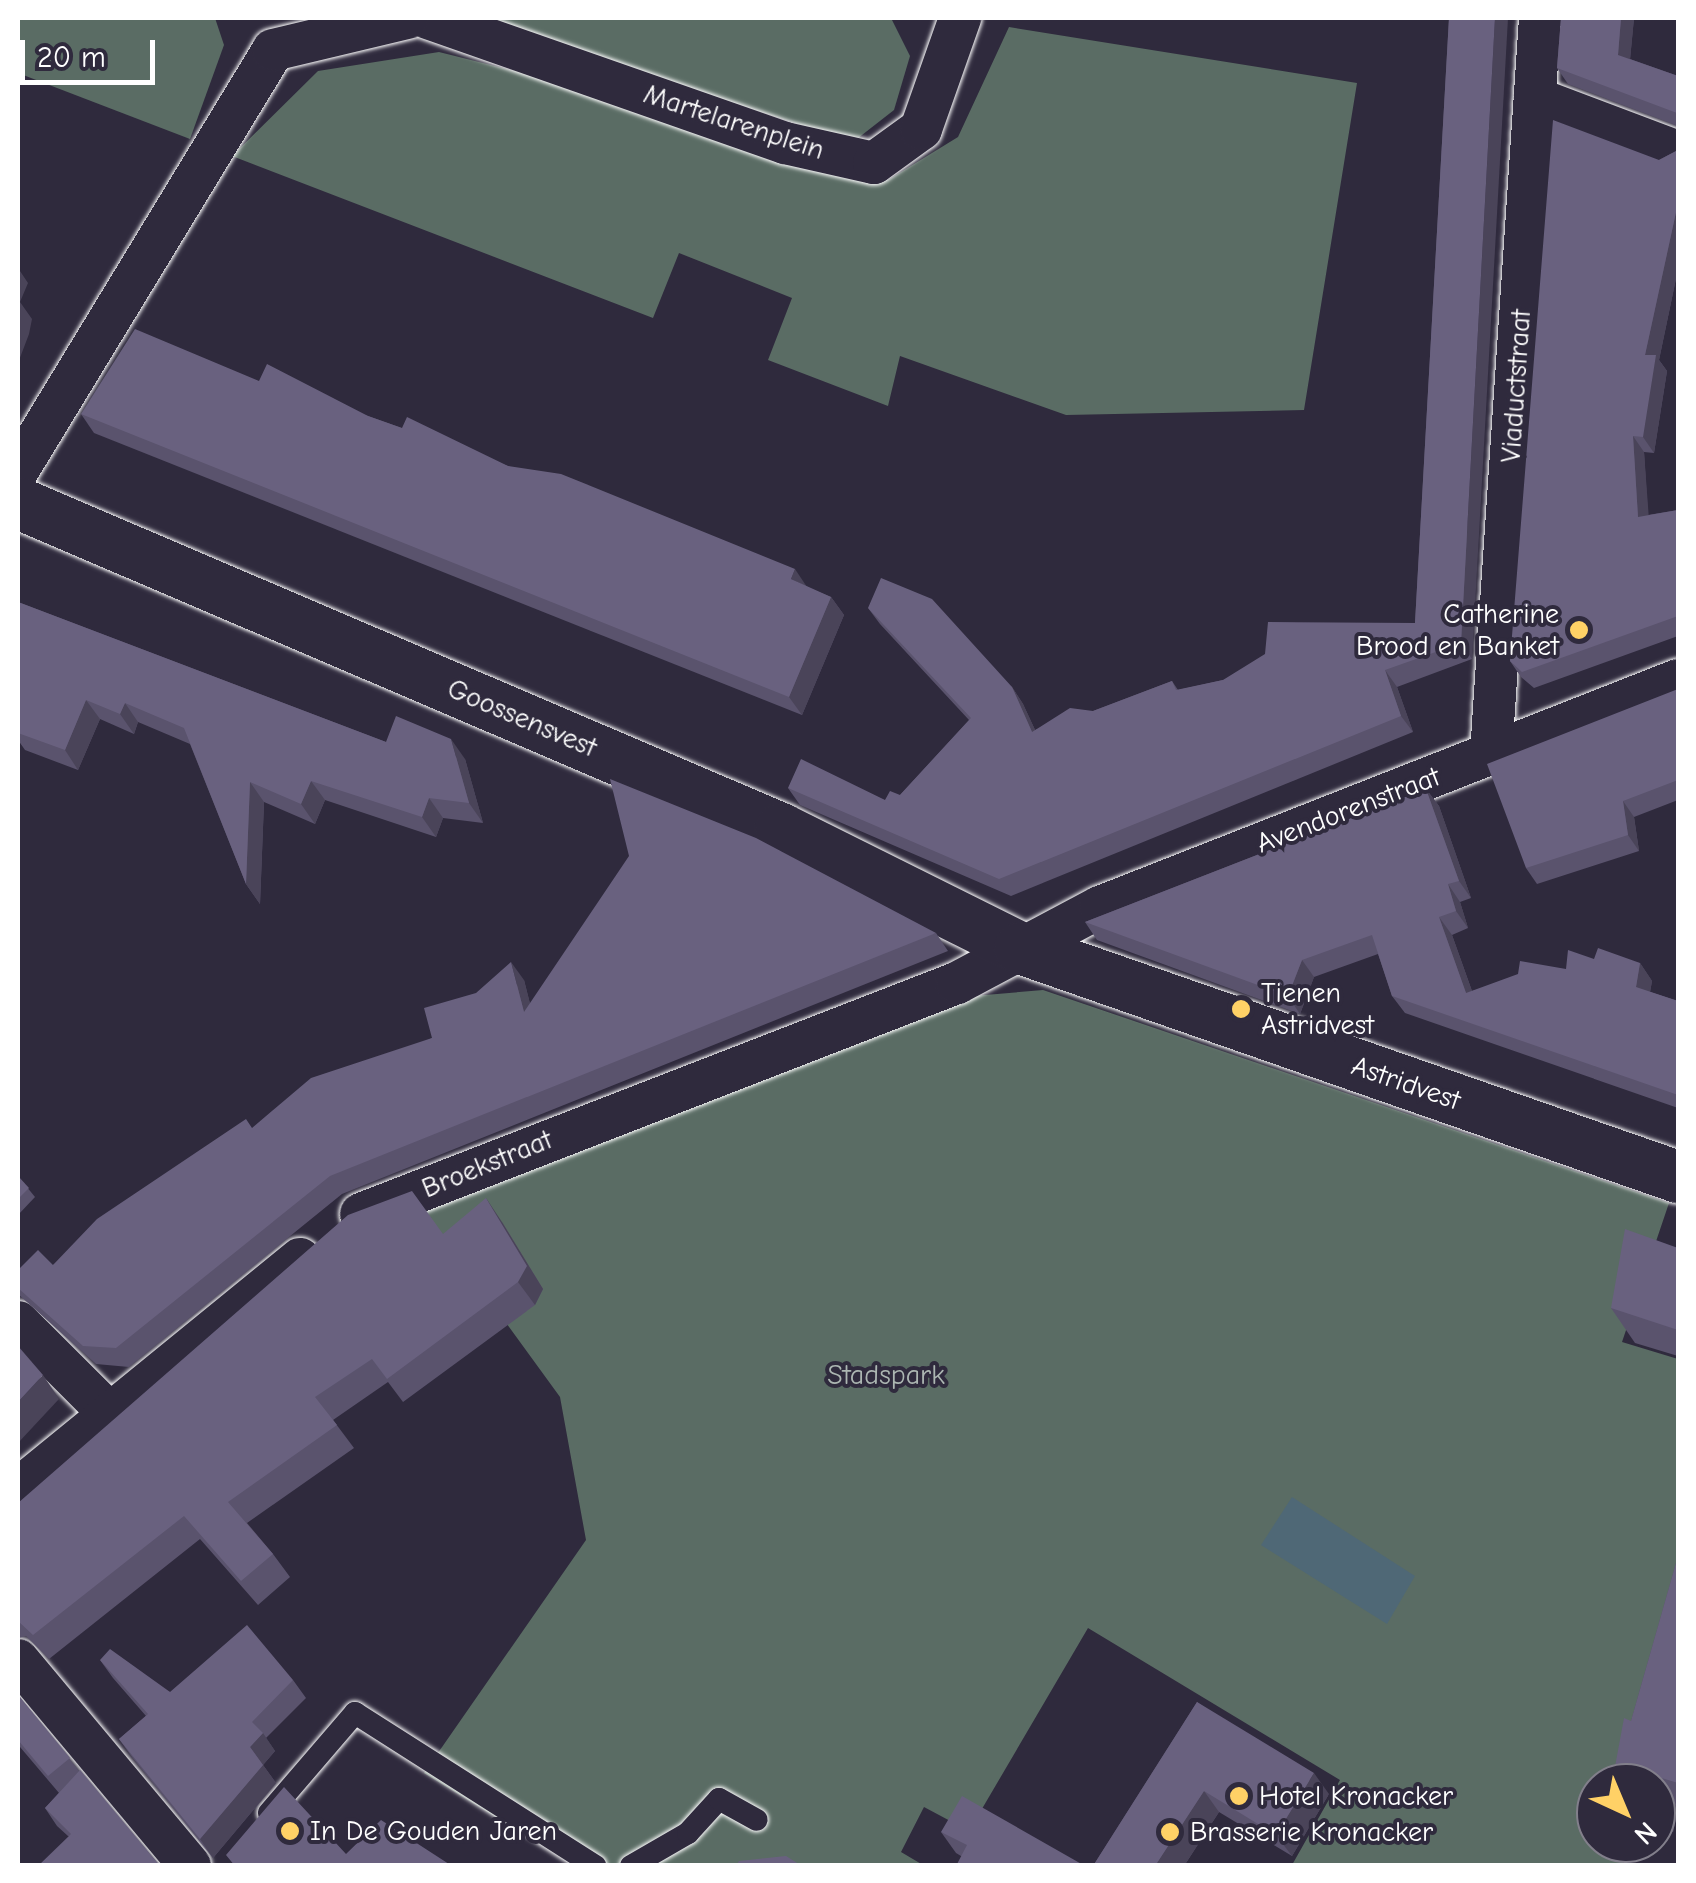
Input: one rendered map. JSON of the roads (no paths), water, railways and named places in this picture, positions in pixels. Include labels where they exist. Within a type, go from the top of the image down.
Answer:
[{"type":"street","points":[[18,470],[273,50],[349,25],[407,18]]},
{"type":"street","name":"Martelarenplein","points":[[428,18],[785,143],[874,163],[921,129],[960,18]]},
{"type":"street","name":"Viaductstraat","points":[[1491,754],[1540,18]]},
{"type":"street","points":[[1535,98],[1678,152]]},
{"type":"street","name":"Goossensvest","points":[[18,503],[781,829],[1020,948]]},
{"type":"street","name":"Avendorenstraat","points":[[1020,948],[1100,908],[1678,680]]},
{"type":"street","name":"Astridvest","points":[[1020,948],[1678,1177]]},
{"type":"street","name":"Broekstraat","points":[[18,1489],[352,1217],[957,983],[1020,948]]},
{"type":"street","points":[[18,1322],[110,1414]]},
{"type":"street","points":[[18,1660],[190,1866]]},
{"type":"lane","points":[[248,1838],[355,1713],[596,1866]]},
{"type":"lane","points":[[630,1866],[688,1833],[718,1799],[758,1820]]},
{"type":"water","points":[[1292,1497],[1415,1576],[1387,1624],[1261,1545]]},
{"type":"place","name":"Catherine Brood en Banket","points":[[1579,630]]},
{"type":"place","name":"Tienen Astridvest","points":[[1241,1009]]},
{"type":"place","name":"Hotel Kronacker","points":[[1239,1796]]},
{"type":"place","name":"In De Gouden Jaren","points":[[290,1831]]},
{"type":"place","name":"Brasserie Kronacker","points":[[1170,1832]]},
{"type":"park label","name":"Stadspark","points":[[886,1375]]}]
